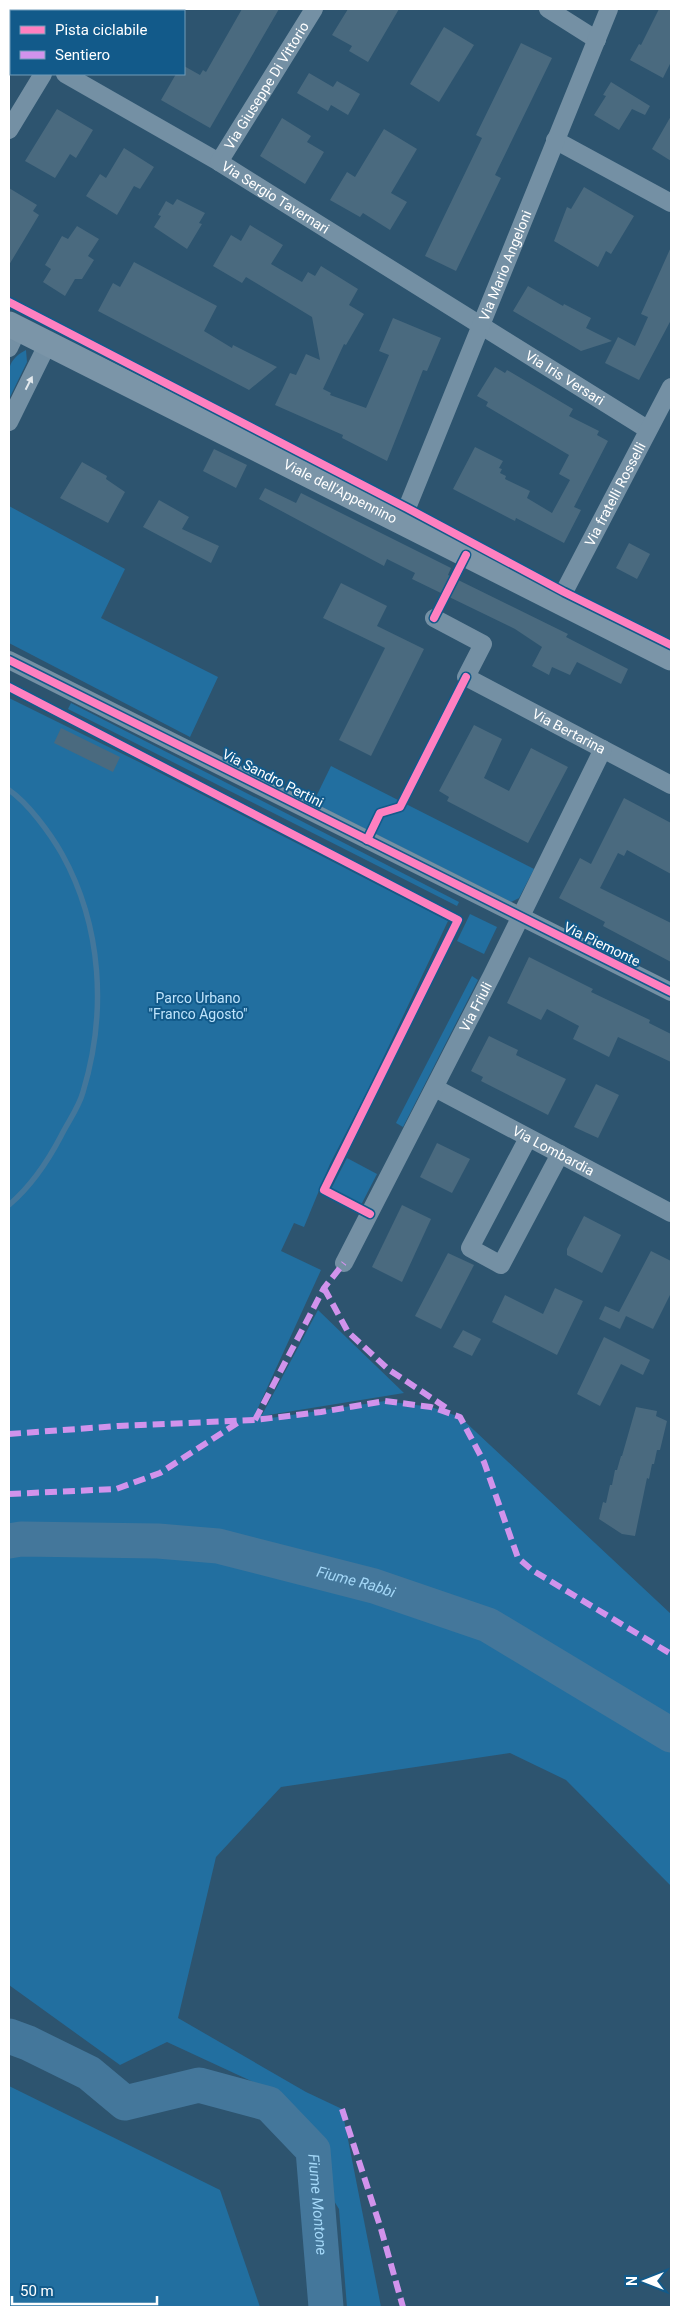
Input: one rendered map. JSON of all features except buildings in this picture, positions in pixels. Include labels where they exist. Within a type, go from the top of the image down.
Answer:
[{"type":"main road","name":"Viale dell'Appennino","points":[[12,334],[48,343],[671,658]]},
{"type":"street","name":"Via Giuseppe Di Vittorio","points":[[219,162],[314,9]]},
{"type":"street","points":[[548,9],[597,40]]},
{"type":"street","name":"Via Mario Angeloni","points":[[399,520],[407,508],[609,9]]},
{"type":"street","points":[[9,130],[42,75]]},
{"type":"street","name":"Via Sergio Tavernari","points":[[67,75],[219,162],[481,326]]},
{"type":"street","points":[[556,140],[671,203]]},
{"type":"street","name":"Via Iris Versari","points":[[481,326],[647,429]]},
{"type":"street","points":[[9,422],[48,343]]},
{"type":"street","name":"Via fratelli Rosselli","points":[[557,600],[564,592],[647,429],[671,387]]},
{"type":"street","name":"Via Bertarina","points":[[434,618],[483,644],[466,677],[671,785]]},
{"type":"street","name":"Via Sandro Pertini","points":[[10,659],[521,918]]},
{"type":"street","name":"Via Friuli","points":[[344,1264],[521,918],[603,749]]},
{"type":"street","name":"Via Piemonte","points":[[521,918],[671,992]]},
{"type":"street","name":"Via Lombardia","points":[[435,1088],[671,1213]]},
{"type":"street","points":[[528,1138],[470,1248],[502,1265],[560,1154]]},
{"type":"green space","points":[[26,350],[27,362],[9,399],[9,370],[14,359]]},
{"type":"green space","points":[[9,506],[125,569],[101,618],[218,677],[190,737],[9,643]]},
{"type":"green space","name":"Parco Urbano \"Franco Agosto\"","points":[[9,698],[139,762],[448,921],[369,1088],[330,1164],[304,1227],[294,1223],[281,1251],[321,1270],[257,1410],[262,1415],[318,1310],[404,1393],[262,1416],[264,1419],[385,1401],[431,1407],[460,1417],[671,1614],[671,1886],[566,1780],[510,1753],[281,1787],[216,1857],[178,2018],[306,2092],[342,2109],[381,2307],[347,2307],[339,2209],[262,2086],[167,2042],[120,2065],[9,1985]]},
{"type":"green space","points":[[71,703],[459,902],[457,906],[68,709]]},
{"type":"green space","points":[[331,766],[534,869],[519,898],[511,902],[313,803]]},
{"type":"green space","points":[[470,914],[497,927],[484,954],[457,941]]},
{"type":"green space","points":[[472,976],[478,980],[403,1127],[396,1123]]},
{"type":"green space","points":[[347,1158],[377,1174],[361,1205],[331,1189]]},
{"type":"green space","points":[[9,2086],[220,2190],[260,2307],[9,2307]]},
{"type":"waterway","points":[[9,790],[31,810],[45,828],[62,854],[75,882],[86,910],[93,940],[97,1001],[91,1062],[79,1103],[44,1164],[31,1182],[9,1205]]},
{"type":"waterway","name":"Fiume Rabbi","points":[[9,1541],[21,1539],[158,1541],[218,1546],[374,1586],[488,1625],[671,1735]]},
{"type":"waterway","name":"Fiume Montone","points":[[9,2036],[28,2043],[89,2073],[125,2103],[199,2085],[269,2104],[313,2150],[326,2307]]},
{"type":"marked path","points":[[255,1420],[324,1288],[344,1263]]},
{"type":"marked path","points":[[324,1288],[348,1332],[388,1369],[448,1409]]},
{"type":"marked path","points":[[9,1434],[118,1426],[255,1420],[321,1412],[385,1401],[431,1407],[460,1417],[484,1462],[518,1558],[532,1570],[671,1654]]},
{"type":"marked path","points":[[9,1494],[116,1489],[160,1473],[242,1420]]},
{"type":"marked path","points":[[342,2109],[381,2229],[403,2307]]},
{"type":"cycle path","points":[[9,302],[407,508],[564,592],[671,645]]},
{"type":"cycle path","points":[[434,618],[466,555]]},
{"type":"cycle path","points":[[9,660],[671,992]]},
{"type":"cycle path","points":[[367,840],[380,813],[400,807],[466,677]]},
{"type":"cycle path","points":[[9,687],[458,920],[324,1190],[370,1214]]}]
